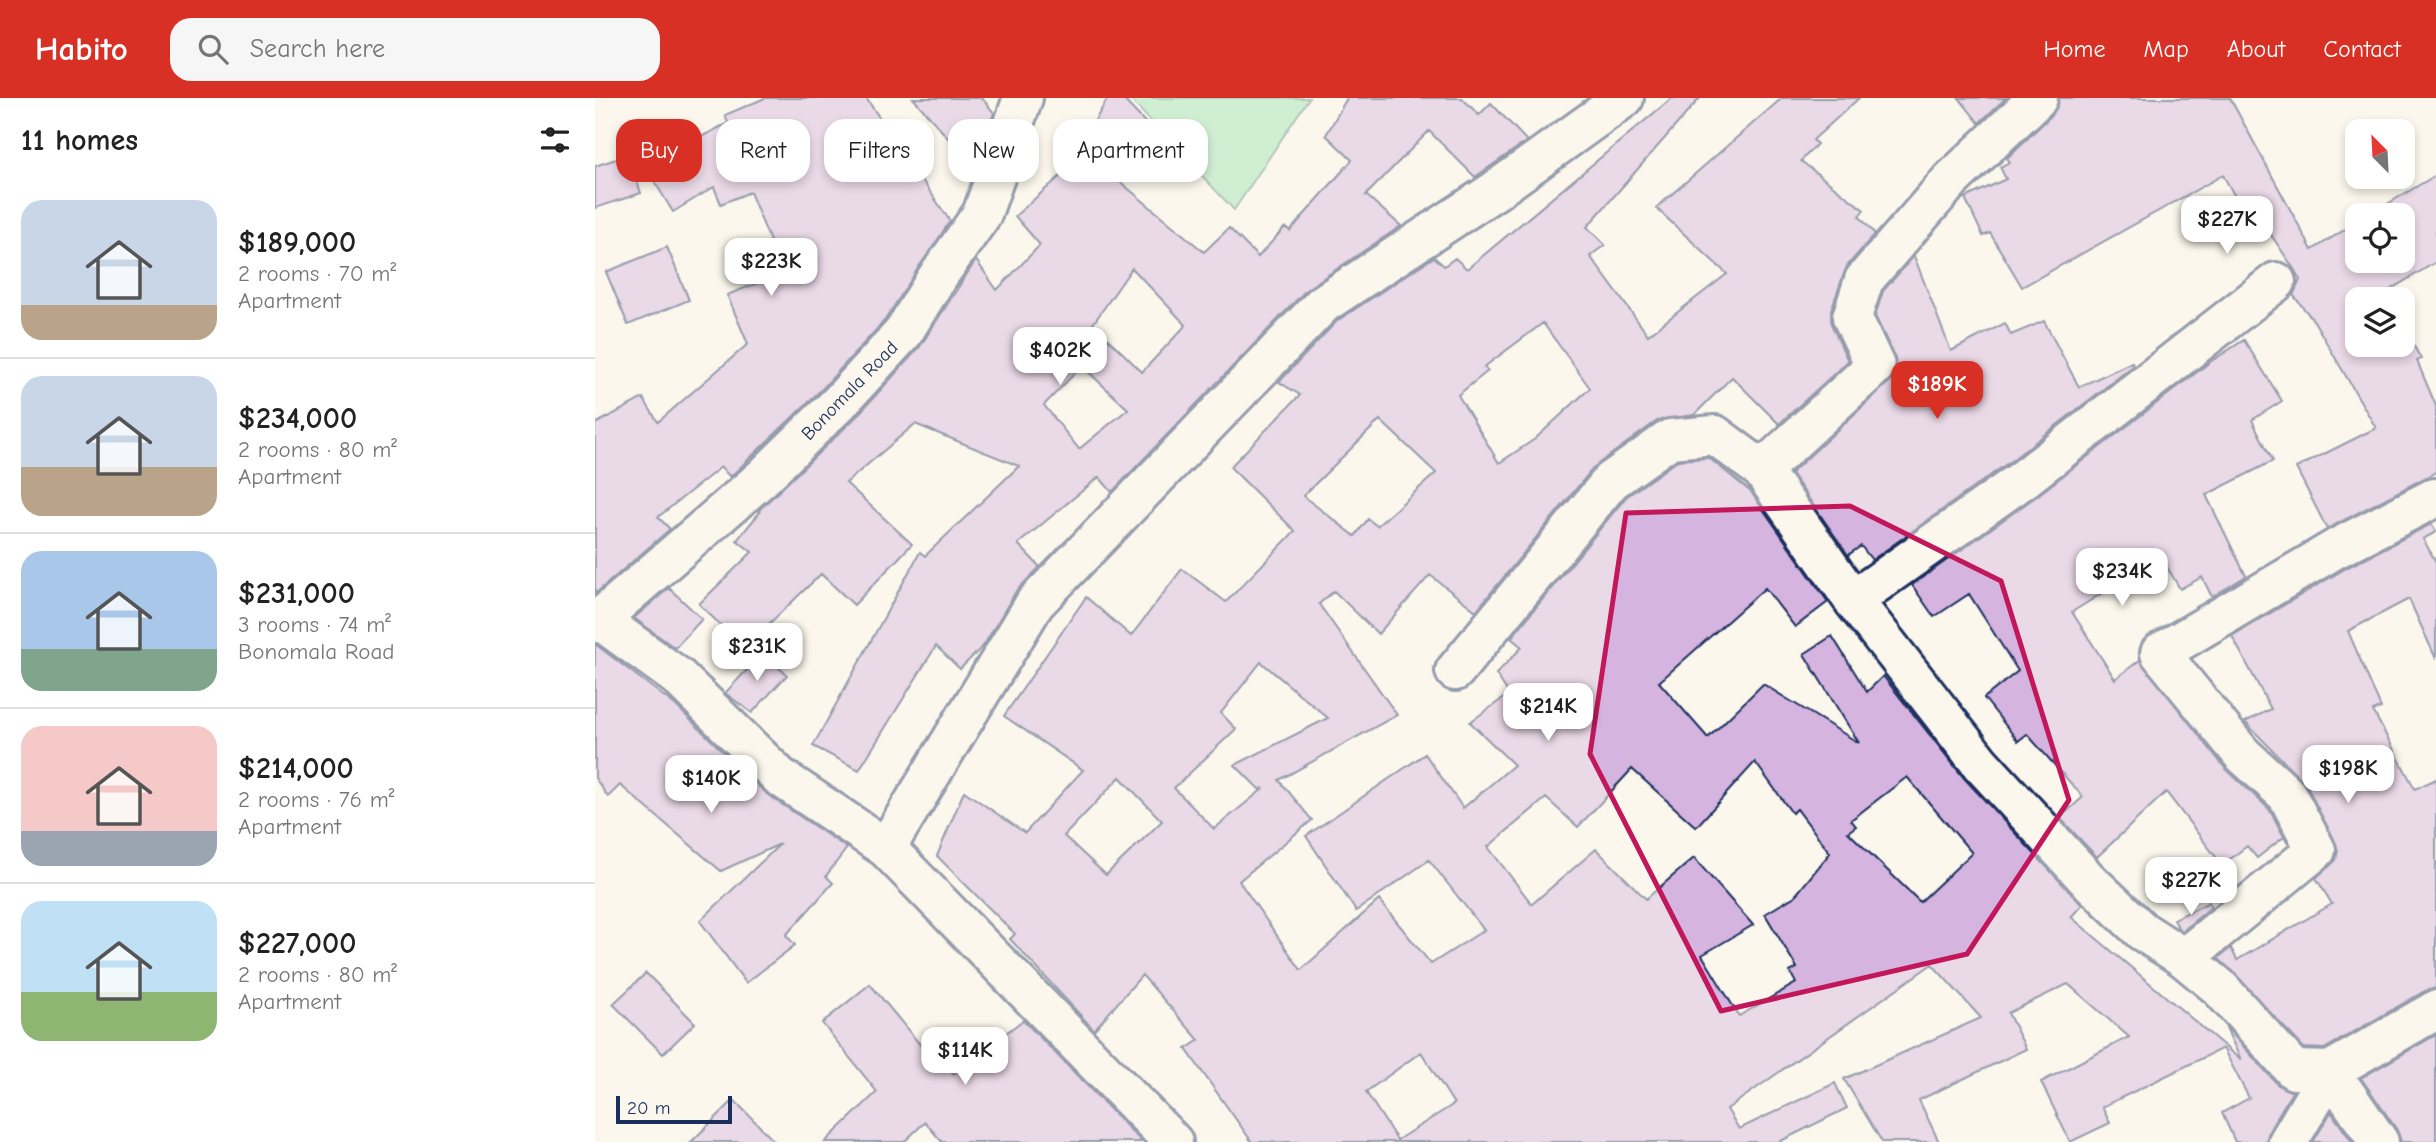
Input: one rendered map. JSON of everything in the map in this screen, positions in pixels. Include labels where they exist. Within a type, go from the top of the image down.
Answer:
[{"type":"street","name":"Bonomala Road","points":[[597,621],[761,479],[839,403],[903,333],[936,278],[982,214],[1023,98]]},
{"type":"street","points":[[885,848],[1035,603],[1323,304],[1496,190],[1624,98]]},
{"type":"street","points":[[1762,470],[1875,366],[1852,317],[1864,281],[1951,180],[2038,98]]},
{"type":"street","points":[[1853,600],[2025,478],[2276,282]]},
{"type":"street","points":[[1455,671],[1611,481],[1670,439],[1715,435],[1762,470],[1853,600],[1980,763],[2078,869],[2142,931],[2184,958],[2219,987],[2294,1070],[2330,1071]]},
{"type":"street","points":[[2184,958],[2316,850],[2287,795],[2242,754],[2160,653],[2337,548],[2434,498]]},
{"type":"street","points":[[597,621],[678,677],[780,777],[885,848],[1173,1142]]},
{"type":"street","points":[[2288,1142],[2330,1071],[2436,1010]]},
{"type":"street","points":[[2330,1071],[2379,1142]]},
{"type":"highlighted area","points":[[1850,506],[2001,581],[2069,800],[1967,954],[1721,1011],[1590,754],[1626,513]]},
{"type":"green space","points":[[1129,98],[1309,98],[1234,210],[1208,182],[1208,119],[1149,119]]},
{"type":"building","points":[[765,98],[866,98],[880,119],[824,119],[824,182],[923,182],[950,221],[885,320],[823,388],[730,477],[721,467],[658,517],[670,529],[595,594],[595,424],[643,398],[658,422],[748,344],[727,295],[783,273],[750,192],[721,204],[714,187],[673,212],[655,182],[702,182],[702,136],[716,129],[716,182],[810,182],[810,119],[726,119],[725,115]]},
{"type":"building","points":[[913,98],[982,98],[994,113],[992,119],[948,119],[948,138]]},
{"type":"building","points":[[1108,98],[1122,98],[1142,119],[1096,119]]},
{"type":"building","points":[[1347,98],[1462,98],[1479,115],[1491,103],[1527,141],[1475,177],[1429,131],[1366,195],[1401,226],[1307,289],[1112,492],[1099,477],[1018,544],[1040,567],[1016,591],[984,645],[960,669],[936,646],[859,770],[813,746],[920,552],[925,556],[1019,466],[915,424],[846,483],[912,544],[854,605],[821,574],[744,648],[699,604],[752,552],[737,540],[759,510],[854,419],[919,348],[976,260],[997,290],[1040,245],[1015,216],[1054,182],[1120,182],[1204,252],[1229,228],[1258,257],[1285,227],[1290,231],[1352,160],[1326,135]],"holes":[[[1132,268],[1186,325],[1142,372],[1093,324]],[[1082,366],[1128,409],[1079,449],[1044,405]]]},
{"type":"building","points":[[1672,98],[1700,98],[1587,227],[1605,245],[1590,256],[1648,335],[1727,274],[1656,208],[1782,98],[1859,98],[1813,140],[1817,144],[1801,161],[1864,210],[1859,216],[1875,234],[1847,266],[1831,310],[1832,326],[1848,361],[1779,424],[1732,377],[1694,415],[1657,421],[1594,467],[1476,611],[1430,575],[1378,634],[1334,591],[1319,604],[1397,715],[1279,780],[1312,820],[1239,881],[1301,970],[1379,900],[1431,964],[1484,930],[1429,860],[1356,911],[1306,836],[1425,754],[1463,808],[1514,765],[1470,722],[1509,694],[1496,674],[1522,647],[1511,638],[1626,497],[1678,460],[1709,458],[1751,492],[1828,602],[1795,627],[1765,588],[1659,682],[1708,738],[1763,684],[1859,743],[1804,654],[1832,636],[1867,692],[1883,676],[1964,778],[2082,905],[2071,917],[2241,1060],[2225,1026],[2278,1085],[2292,1092],[2269,1131],[2266,1142],[2235,1142],[2222,1113],[2249,1098],[2223,1048],[2102,1107],[2110,1123],[2070,1142],[2041,1082],[2129,1037],[2068,984],[2008,1013],[2026,1049],[1919,1100],[1939,1142],[1882,1142],[1844,1079],[1981,1018],[1932,964],[1727,1109],[1739,1129],[1835,1083],[1847,1108],[1779,1142],[1252,1142],[1186,1049],[1199,1040],[1142,975],[1094,1030],[1010,939],[1015,934],[937,856],[964,791],[1025,833],[1083,770],[1004,716],[1086,597],[1131,636],[1182,569],[1226,602],[1295,531],[1230,467],[1300,395],[1279,382],[1337,321],[1434,257],[1444,266],[1455,258],[1467,269]],"holes":[[[1543,323],[1590,388],[1535,439],[1499,463],[1458,395],[1488,371],[1484,367]],[[1380,420],[1436,473],[1377,526],[1368,519],[1355,536],[1303,496]],[[1261,662],[1328,718],[1235,765],[1260,790],[1264,788],[1214,829],[1174,788],[1236,729],[1221,713]],[[1755,762],[1792,813],[1797,809],[1830,853],[1795,896],[1765,914],[1797,968],[1790,972],[1796,983],[1739,1016],[1702,955],[1753,925],[1694,858],[1646,899],[1596,849],[1532,904],[1488,847],[1546,798],[1578,827],[1632,769],[1696,827]],[[1120,777],[1162,821],[1106,875],[1064,836]],[[1907,777],[1972,853],[1920,902],[1848,832],[1856,826],[1851,820]],[[1421,1052],[1454,1104],[1397,1140],[1366,1092]]]},
{"type":"building","points":[[1959,98],[2006,98],[1979,123]]},
{"type":"building","points":[[2059,98],[2230,98],[2312,250],[2345,229],[2345,273],[2415,273],[2415,203],[2389,203],[2436,175],[2436,262],[2395,287],[2345,287],[2345,357],[2415,357],[2415,348],[2421,359],[2417,361],[2436,406],[2436,472],[2327,529],[2296,468],[2376,428],[2314,321],[2293,295],[2300,280],[2294,269],[2263,223],[2253,229],[2223,175],[2022,287],[1990,233],[1983,236],[1965,198],[2006,179],[2000,167],[2010,162],[2007,158],[2053,114]]},
{"type":"building","points":[[616,159],[616,182],[637,182],[641,193],[595,208],[595,166]]},
{"type":"building","points":[[667,247],[689,300],[628,325],[606,272]]},
{"type":"building","points":[[1914,256],[1951,351],[2005,323],[2011,335],[2044,321],[2079,387],[2132,362],[2133,366],[2012,460],[1872,560],[1861,546],[1848,555],[1791,473],[1890,381],[1896,371],[1895,358],[1875,316],[1883,291]]},
{"type":"building","points":[[2244,340],[2282,401],[2252,420],[2273,461],[2206,495],[2246,576],[2212,597],[2202,577],[2180,589],[2161,557],[2072,612],[2115,679],[2140,660],[2225,768],[2269,809],[2288,844],[2284,837],[2257,858],[2247,846],[2222,865],[2166,792],[2097,857],[2060,818],[2083,797],[2027,734],[2018,741],[1984,698],[2018,671],[1969,594],[1934,617],[1912,585],[2038,495],[2210,362]]},
{"type":"building","points":[[2431,524],[2436,532],[2423,539],[2436,562],[2436,659],[2409,599],[2348,631],[2381,708],[2373,711],[2415,789],[2436,779],[2436,988],[2425,991],[2324,1049],[2304,1048],[2218,958],[2231,948],[2237,960],[2332,904],[2316,878],[2336,860],[2338,850],[2306,784],[2245,722],[2271,709],[2232,636],[2348,567]]},
{"type":"building","points":[[669,588],[702,619],[675,648],[634,618]]},
{"type":"building","points":[[595,644],[674,704],[768,795],[847,848],[826,876],[833,883],[786,935],[795,945],[746,983],[700,921],[780,844],[721,871],[620,785],[608,797],[595,778]]},
{"type":"building","points":[[763,653],[787,675],[752,713],[725,693]]},
{"type":"building","points":[[2209,902],[2211,907],[2182,931],[2178,928],[2174,919]]},
{"type":"building","points":[[646,973],[695,1023],[663,1054],[613,1004]]},
{"type":"building","points":[[870,984],[922,1047],[926,1043],[953,1074],[1023,1020],[1142,1142],[942,1142],[925,1122],[904,1142],[825,1142],[877,1092],[822,1023]]},
{"type":"building","points":[[2436,1035],[2436,1142],[2401,1142],[2397,1130],[2361,1078]]},
{"type":"building","points":[[734,1100],[775,1142],[691,1142]]},
{"type":"building","points":[[2331,1112],[2352,1142],[2313,1142]]}]
